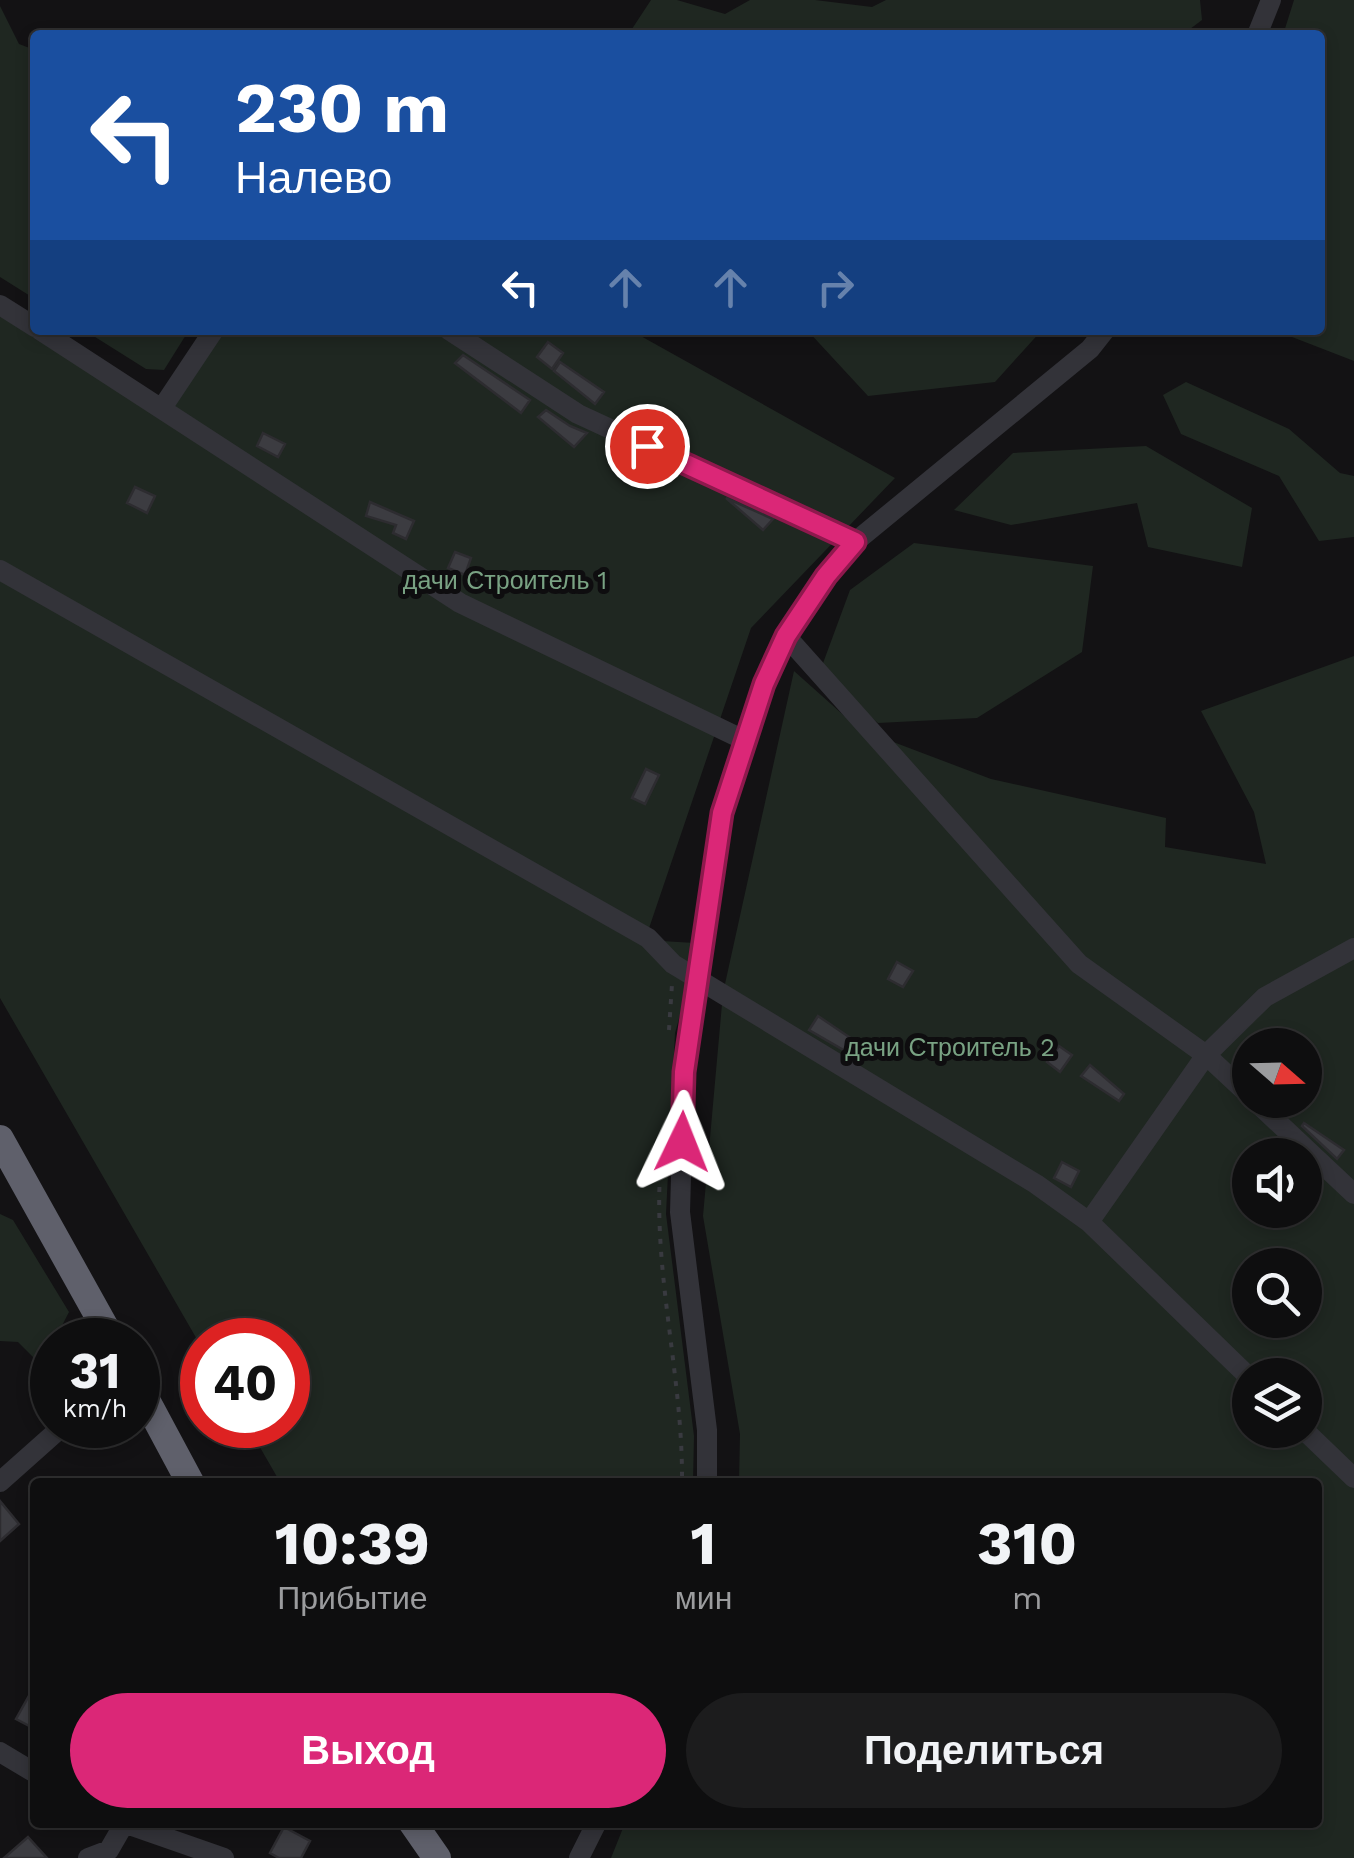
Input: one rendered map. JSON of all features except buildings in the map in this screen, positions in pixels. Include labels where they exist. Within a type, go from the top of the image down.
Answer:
[{"type":"highway","points":[[0,1139],[100,1318]]},
{"type":"highway","points":[[160,1427],[188,1478]]},
{"type":"highway","points":[[416,1828],[437,1858]]},
{"type":"street","points":[[1259,30],[1271,0]]},
{"type":"street","points":[[0,304],[30,323]]},
{"type":"street","points":[[48,335],[460,603],[744,740]]},
{"type":"street","points":[[162,408],[211,335]]},
{"type":"street","points":[[457,335],[578,414],[855,542]]},
{"type":"street","points":[[707,1478],[707,1430],[680,1212],[684,1072],[722,813],[744,740],[786,636],[815,590],[855,542],[1090,349],[1101,335]]},
{"type":"street","points":[[0,570],[648,938],[673,964],[1036,1184],[1089,1222],[1232,1361]]},
{"type":"street","points":[[786,636],[1079,964],[1206,1055],[1232,1079]]},
{"type":"street","points":[[1089,1222],[1206,1055],[1265,998],[1354,948]]},
{"type":"street","points":[[1273,1118],[1354,1194]]},
{"type":"street","points":[[1322,1447],[1354,1478]]},
{"type":"street","points":[[0,1482],[38,1448]]},
{"type":"street","points":[[0,1752],[30,1770]]},
{"type":"street","points":[[88,1858],[109,1850],[120,1828]]},
{"type":"street","points":[[137,1828],[224,1858]]},
{"type":"street","points":[[579,1858],[594,1828]]},
{"type":"green space","points":[[651,0],[677,0],[725,14],[750,0],[815,0],[872,7],[886,0],[1200,0],[1202,20],[1189,30],[631,30]]},
{"type":"green space","points":[[1294,0],[1354,0],[1354,361],[1287,335],[1325,335],[1325,30],[1285,30]]},
{"type":"green space","points":[[0,6],[19,44],[30,48],[30,296],[0,277]]},
{"type":"green space","name":"дачи Строитель 1","points":[[0,306],[30,325],[30,335],[46,335],[161,408],[200,335],[639,335],[895,478],[751,628],[645,940],[695,943],[675,1033],[666,1214],[694,1436],[693,1478],[278,1478],[260,1448],[310,1448],[310,1318],[185,1318],[0,998]]},
{"type":"green space","points":[[92,335],[186,335],[164,370],[146,369]]},
{"type":"green space","points":[[812,335],[1037,335],[995,382],[868,396]]},
{"type":"green space","points":[[1186,382],[1289,429],[1340,473],[1354,476],[1354,537],[1319,541],[1279,476],[1181,434],[1163,395]]},
{"type":"green space","points":[[1146,446],[1252,508],[1242,567],[1148,547],[1137,503],[1011,525],[954,510],[1013,453]]},
{"type":"green space","points":[[914,543],[1093,566],[1082,652],[977,718],[878,723],[819,674],[850,590]]},
{"type":"green space","name":"дачи Строитель 2","points":[[1354,656],[1354,1858],[611,1858],[623,1828],[1322,1828],[1322,1478],[739,1478],[740,1434],[703,1216],[723,993],[794,671],[859,729],[991,779],[1166,818],[1165,847],[1266,864],[1254,812],[1201,711]]},
{"type":"green space","points":[[0,1214],[13,1220],[69,1312],[66,1318],[30,1318],[30,1354],[18,1342],[0,1341]]},
{"type":"route","points":[[647,446],[855,542],[804,605],[786,636],[764,684],[722,813],[684,1072],[682,1142]]}]
